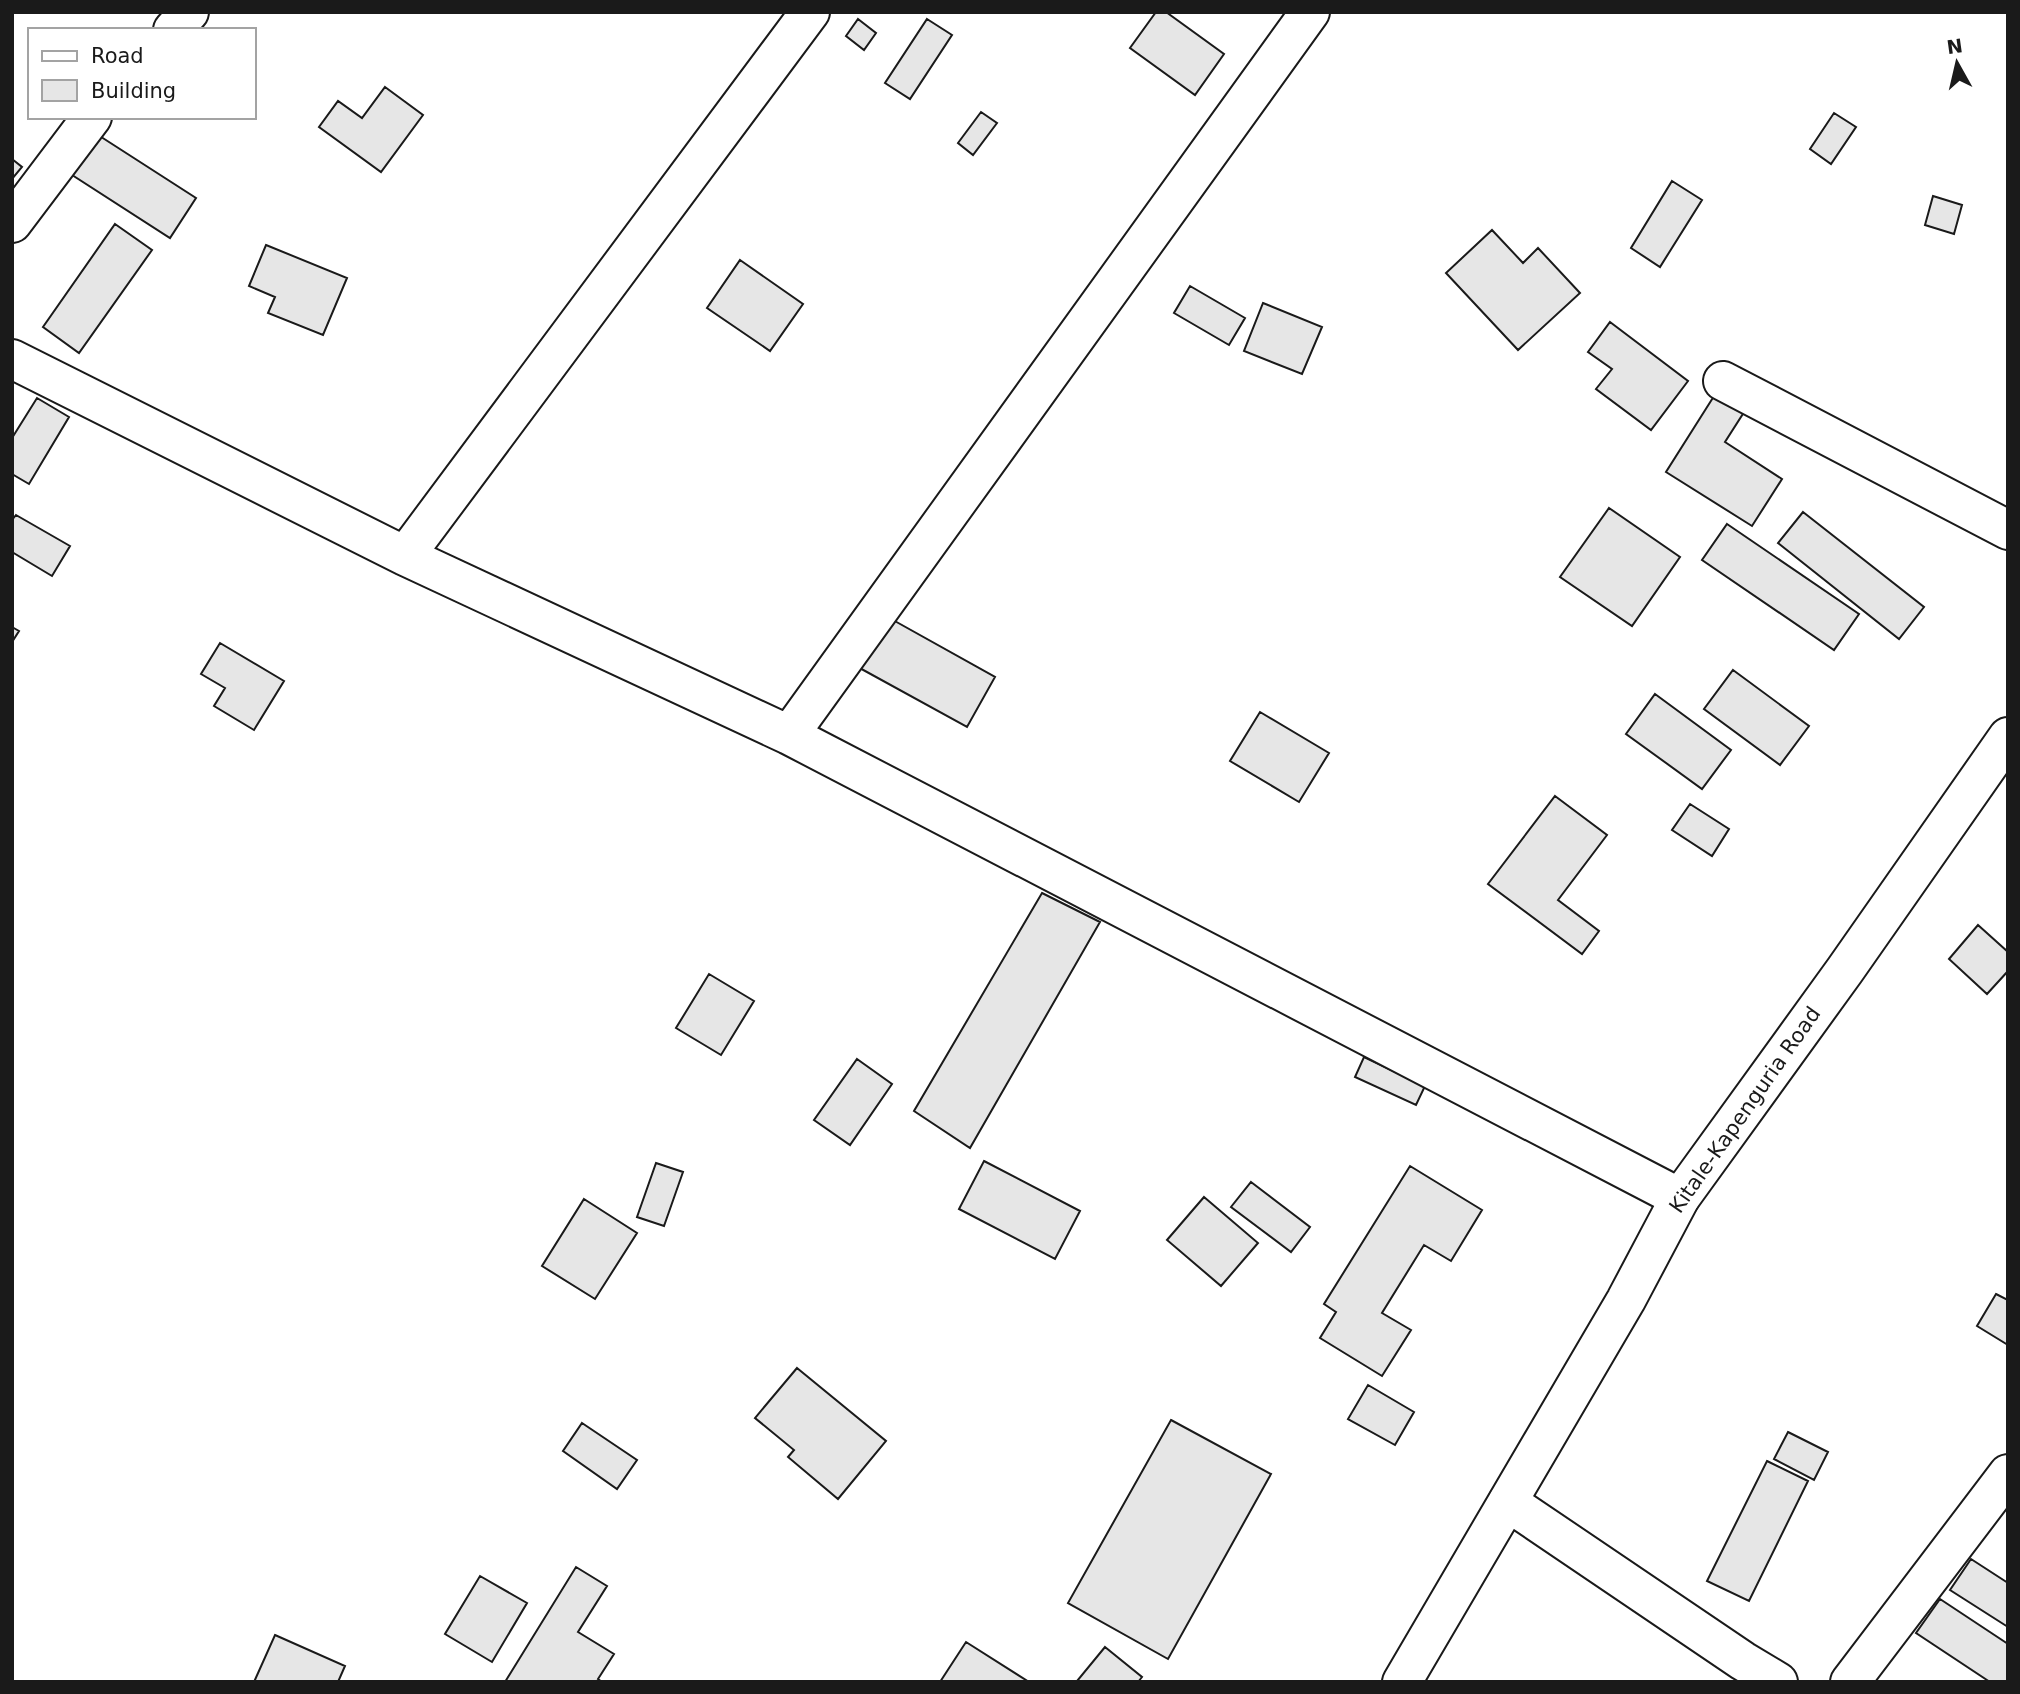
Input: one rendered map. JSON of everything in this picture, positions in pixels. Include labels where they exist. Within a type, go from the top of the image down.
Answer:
[{"type":"main road","points":[[175,28],[189,12]]},
{"type":"main road","points":[[405,556],[810,12]]},
{"type":"main road","points":[[789,735],[1310,12]]},
{"type":"main road","points":[[12,222],[90,119]]},
{"type":"main road","points":[[12,359],[405,556],[789,735],[1680,1198]]},
{"type":"main road","points":[[1723,381],[2008,530]]},
{"type":"main road","name":"Kitale-Kapenguria Road","points":[[1402,1682],[1626,1300],[1680,1198],[1845,970],[2008,737]]},
{"type":"main road","points":[[1850,1682],[2008,1474]]},
{"type":"main road","points":[[1508,1502],[1778,1682]]},
{"type":"building","points":[[1156,12],[1166,12],[1224,54],[1195,95],[1130,48]]},
{"type":"building","points":[[858,19],[876,33],[864,50],[846,36]]},
{"type":"building","points":[[927,19],[952,35],[910,99],[885,83]]},
{"type":"building","points":[[385,87],[423,115],[381,172],[319,127],[338,101],[362,118]]},
{"type":"building","points":[[981,112],[997,123],[973,155],[958,143]]},
{"type":"building","points":[[1834,113],[1856,127],[1831,164],[1810,149]]},
{"type":"building","points":[[95,133],[196,198],[170,238],[69,173]]},
{"type":"building","points":[[12,159],[22,167],[12,179]]},
{"type":"building","points":[[1672,181],[1702,200],[1660,267],[1631,248]]},
{"type":"building","points":[[1933,196],[1962,205],[1954,234],[1925,225]]},
{"type":"building","points":[[115,224],[152,250],[79,353],[43,327]]},
{"type":"building","points":[[1492,230],[1523,263],[1538,248],[1580,293],[1518,350],[1446,273]]},
{"type":"building","points":[[266,245],[347,278],[323,335],[268,313],[275,297],[249,286]]},
{"type":"building","points":[[740,260],[803,304],[770,351],[707,308]]},
{"type":"building","points":[[1190,286],[1245,318],[1229,345],[1174,313]]},
{"type":"building","points":[[1263,303],[1322,327],[1302,374],[1244,351]]},
{"type":"building","points":[[1610,322],[1688,381],[1651,430],[1596,389],[1612,369],[1588,352]]},
{"type":"building","points":[[1733,366],[1762,384],[1725,442],[1782,479],[1752,526],[1666,472]]},
{"type":"building","points":[[37,398],[69,417],[29,484],[12,474],[12,438]]},
{"type":"building","points":[[1609,508],[1680,557],[1632,626],[1560,577]]},
{"type":"building","points":[[1803,512],[1924,607],[1899,639],[1778,543]]},
{"type":"building","points":[[16,515],[70,546],[52,576],[12,552],[12,520]]},
{"type":"building","points":[[1727,524],[1859,614],[1834,650],[1702,560]]},
{"type":"building","points":[[884,615],[995,677],[967,727],[856,666]]},
{"type":"building","points":[[12,627],[19,631],[12,642]]},
{"type":"building","points":[[220,643],[284,681],[254,730],[214,706],[225,688],[201,674]]},
{"type":"building","points":[[1733,670],[1809,726],[1780,765],[1704,709]]},
{"type":"building","points":[[1655,694],[1731,750],[1702,789],[1626,734]]},
{"type":"building","points":[[1260,712],[1329,753],[1299,802],[1230,761]]},
{"type":"building","points":[[1555,796],[1607,835],[1558,900],[1599,931],[1582,954],[1488,884]]},
{"type":"building","points":[[1690,804],[1729,829],[1712,856],[1672,830]]},
{"type":"building","points":[[1042,893],[1100,922],[970,1148],[914,1111]]},
{"type":"building","points":[[1978,925],[2008,952],[2008,971],[1987,994],[1949,959]]},
{"type":"building","points":[[709,974],[754,1001],[721,1055],[676,1028]]},
{"type":"building","points":[[1364,1057],[1425,1086],[1416,1105],[1355,1077]]},
{"type":"building","points":[[857,1059],[892,1084],[850,1145],[814,1120]]},
{"type":"building","points":[[984,1161],[1080,1211],[1055,1259],[959,1209]]},
{"type":"building","points":[[656,1163],[683,1172],[664,1226],[637,1217]]},
{"type":"building","points":[[1410,1166],[1482,1210],[1451,1261],[1424,1245],[1382,1313],[1411,1330],[1382,1376],[1320,1338],[1336,1312],[1324,1304]]},
{"type":"building","points":[[1251,1182],[1310,1227],[1291,1252],[1231,1207]]},
{"type":"building","points":[[1204,1197],[1258,1243],[1221,1286],[1167,1240]]},
{"type":"building","points":[[584,1199],[637,1233],[595,1299],[542,1266]]},
{"type":"building","points":[[1996,1294],[2008,1300],[2008,1345],[1977,1326]]},
{"type":"building","points":[[797,1368],[886,1441],[838,1499],[788,1457],[794,1450],[755,1418]]},
{"type":"building","points":[[1368,1385],[1414,1412],[1395,1445],[1348,1419]]},
{"type":"building","points":[[1171,1420],[1271,1474],[1168,1659],[1068,1603]]},
{"type":"building","points":[[582,1423],[637,1460],[617,1489],[563,1451]]},
{"type":"building","points":[[1788,1432],[1828,1452],[1814,1480],[1774,1459]]},
{"type":"building","points":[[1767,1461],[1808,1481],[1749,1601],[1707,1581]]},
{"type":"building","points":[[1971,1559],[2008,1583],[2008,1627],[1950,1590]]},
{"type":"building","points":[[576,1567],[607,1586],[578,1632],[614,1654],[598,1679],[602,1682],[505,1682]]},
{"type":"building","points":[[480,1576],[527,1603],[492,1662],[445,1634]]},
{"type":"building","points":[[1940,1599],[2008,1644],[2008,1682],[1990,1682],[1916,1633]]},
{"type":"building","points":[[275,1635],[345,1666],[338,1682],[254,1682]]},
{"type":"building","points":[[966,1642],[1029,1682],[940,1682]]},
{"type":"building","points":[[1105,1647],[1142,1677],[1138,1682],[1077,1681]]}]
